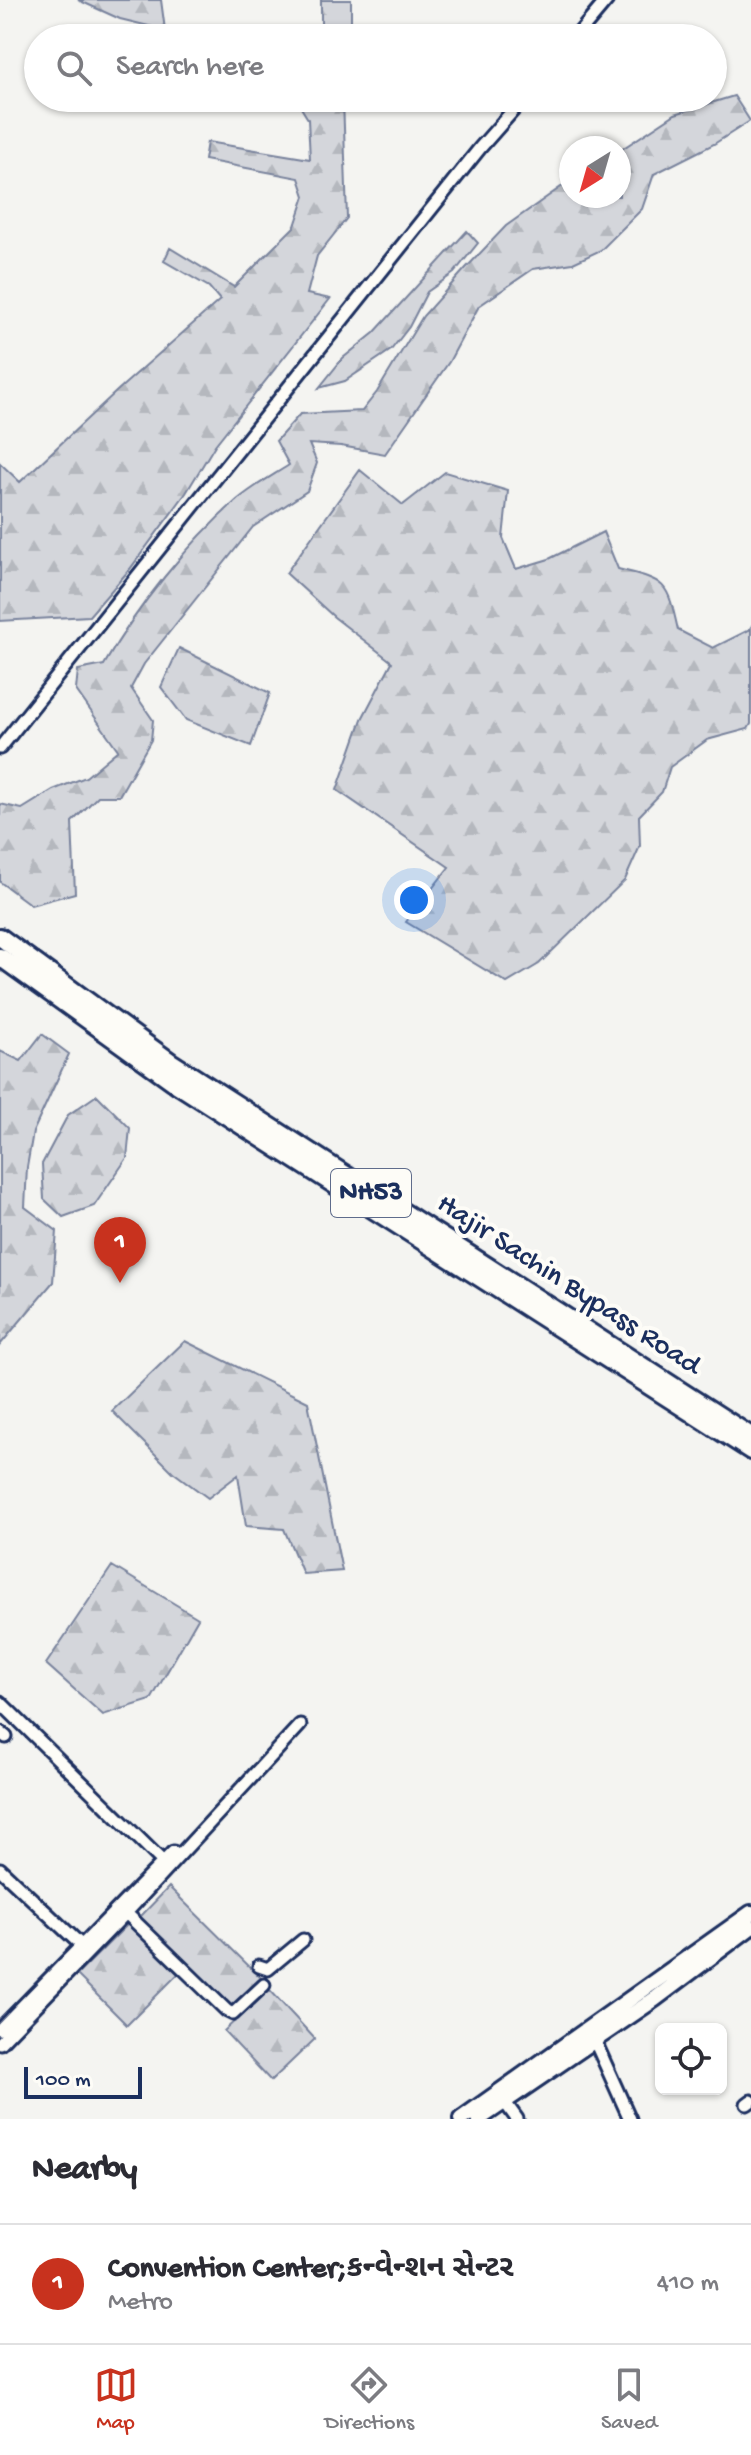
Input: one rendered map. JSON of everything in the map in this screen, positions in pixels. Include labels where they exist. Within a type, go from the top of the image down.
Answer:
[{"type":"highway","name":"Hajir Sachin Bypass Road","points":[[0,937],[171,1062],[751,1436]]},
{"type":"highway","name":"NH53","points":[[0,957],[178,1085],[751,1451]]},
{"type":"main road","points":[[461,2119],[751,1913]]},
{"type":"main road","points":[[479,2119],[663,1993],[751,1927]]},
{"type":"street","points":[[587,24],[607,0]]},
{"type":"street","points":[[0,748],[512,112]]},
{"type":"street","points":[[0,1702],[163,1862]]},
{"type":"street","points":[[0,2043],[126,1913],[300,1725]]},
{"type":"street","points":[[0,2029],[182,1843]]},
{"type":"street","points":[[0,1869],[81,1945]]},
{"type":"street","points":[[126,1913],[227,2011],[233,2014],[240,2010],[264,1985]]},
{"type":"street","points":[[259,1966],[268,1969],[303,1940]]},
{"type":"street","points":[[594,2039],[630,2119]]},
{"type":"street","points":[[504,2101],[517,2119]]},
{"type":"green space","points":[[78,0],[161,0],[164,24],[140,24],[120,19]]},
{"type":"green space","points":[[321,0],[351,0],[351,24],[321,24]]},
{"type":"green space","points":[[734,96],[750,121],[714,144],[654,174],[642,209],[601,250],[573,263],[533,269],[479,306],[449,362],[385,454],[309,444],[317,463],[307,491],[253,527],[144,664],[131,688],[153,720],[151,740],[119,796],[98,796],[72,822],[75,893],[31,905],[0,882],[0,804],[22,809],[53,790],[86,777],[118,750],[76,690],[78,670],[104,665],[147,599],[200,536],[243,495],[289,465],[276,441],[300,414],[362,411],[423,316],[506,226],[559,188],[559,208],[631,208],[631,143],[675,114],[727,112],[727,98]]},
{"type":"green space","points":[[304,112],[343,112],[347,218],[317,256],[307,294],[330,299],[215,445],[186,493],[130,569],[89,616],[0,621],[0,463],[20,482],[220,300],[209,287],[164,261],[170,248],[234,287],[295,226],[305,196],[299,178],[204,160],[207,142],[310,159],[308,119]]},
{"type":"green space","points":[[467,231],[478,243],[454,273],[427,292],[409,327],[391,350],[345,381],[319,388],[343,358],[374,333]]},
{"type":"green space","points":[[360,470],[403,505],[445,472],[508,491],[503,538],[516,569],[549,559],[603,532],[618,569],[656,581],[667,592],[678,630],[713,648],[751,627],[751,724],[748,729],[707,740],[670,767],[662,792],[639,816],[640,846],[625,880],[539,964],[507,983],[406,922],[449,867],[337,790],[362,719],[392,662],[334,617],[286,573]]},
{"type":"green space","points":[[179,648],[270,693],[251,746],[186,720],[161,687]]},
{"type":"green space","points":[[42,1034],[69,1054],[33,1132],[27,1167],[25,1207],[57,1231],[53,1282],[0,1345],[0,1051],[21,1061]]},
{"type":"green space","points":[[97,1095],[130,1128],[127,1158],[94,1206],[63,1217],[44,1199],[42,1164],[68,1115]]},
{"type":"green space","points":[[185,1341],[308,1402],[342,1571],[303,1574],[284,1529],[246,1526],[238,1475],[208,1498],[173,1472],[112,1411]]},
{"type":"green space","points":[[112,1566],[198,1618],[151,1700],[103,1715],[46,1664]]},
{"type":"green space","points":[[169,1887],[263,1980],[233,2011],[139,1918]]},
{"type":"green space","points":[[128,1924],[178,1974],[127,2025],[77,1975]]},
{"type":"green space","points":[[269,1989],[315,2039],[271,2081],[224,2031]]},
{"type":"place","name":"Convention Center;કન્વેન્શન સેન્ટર","points":[[120,1283]]}]
